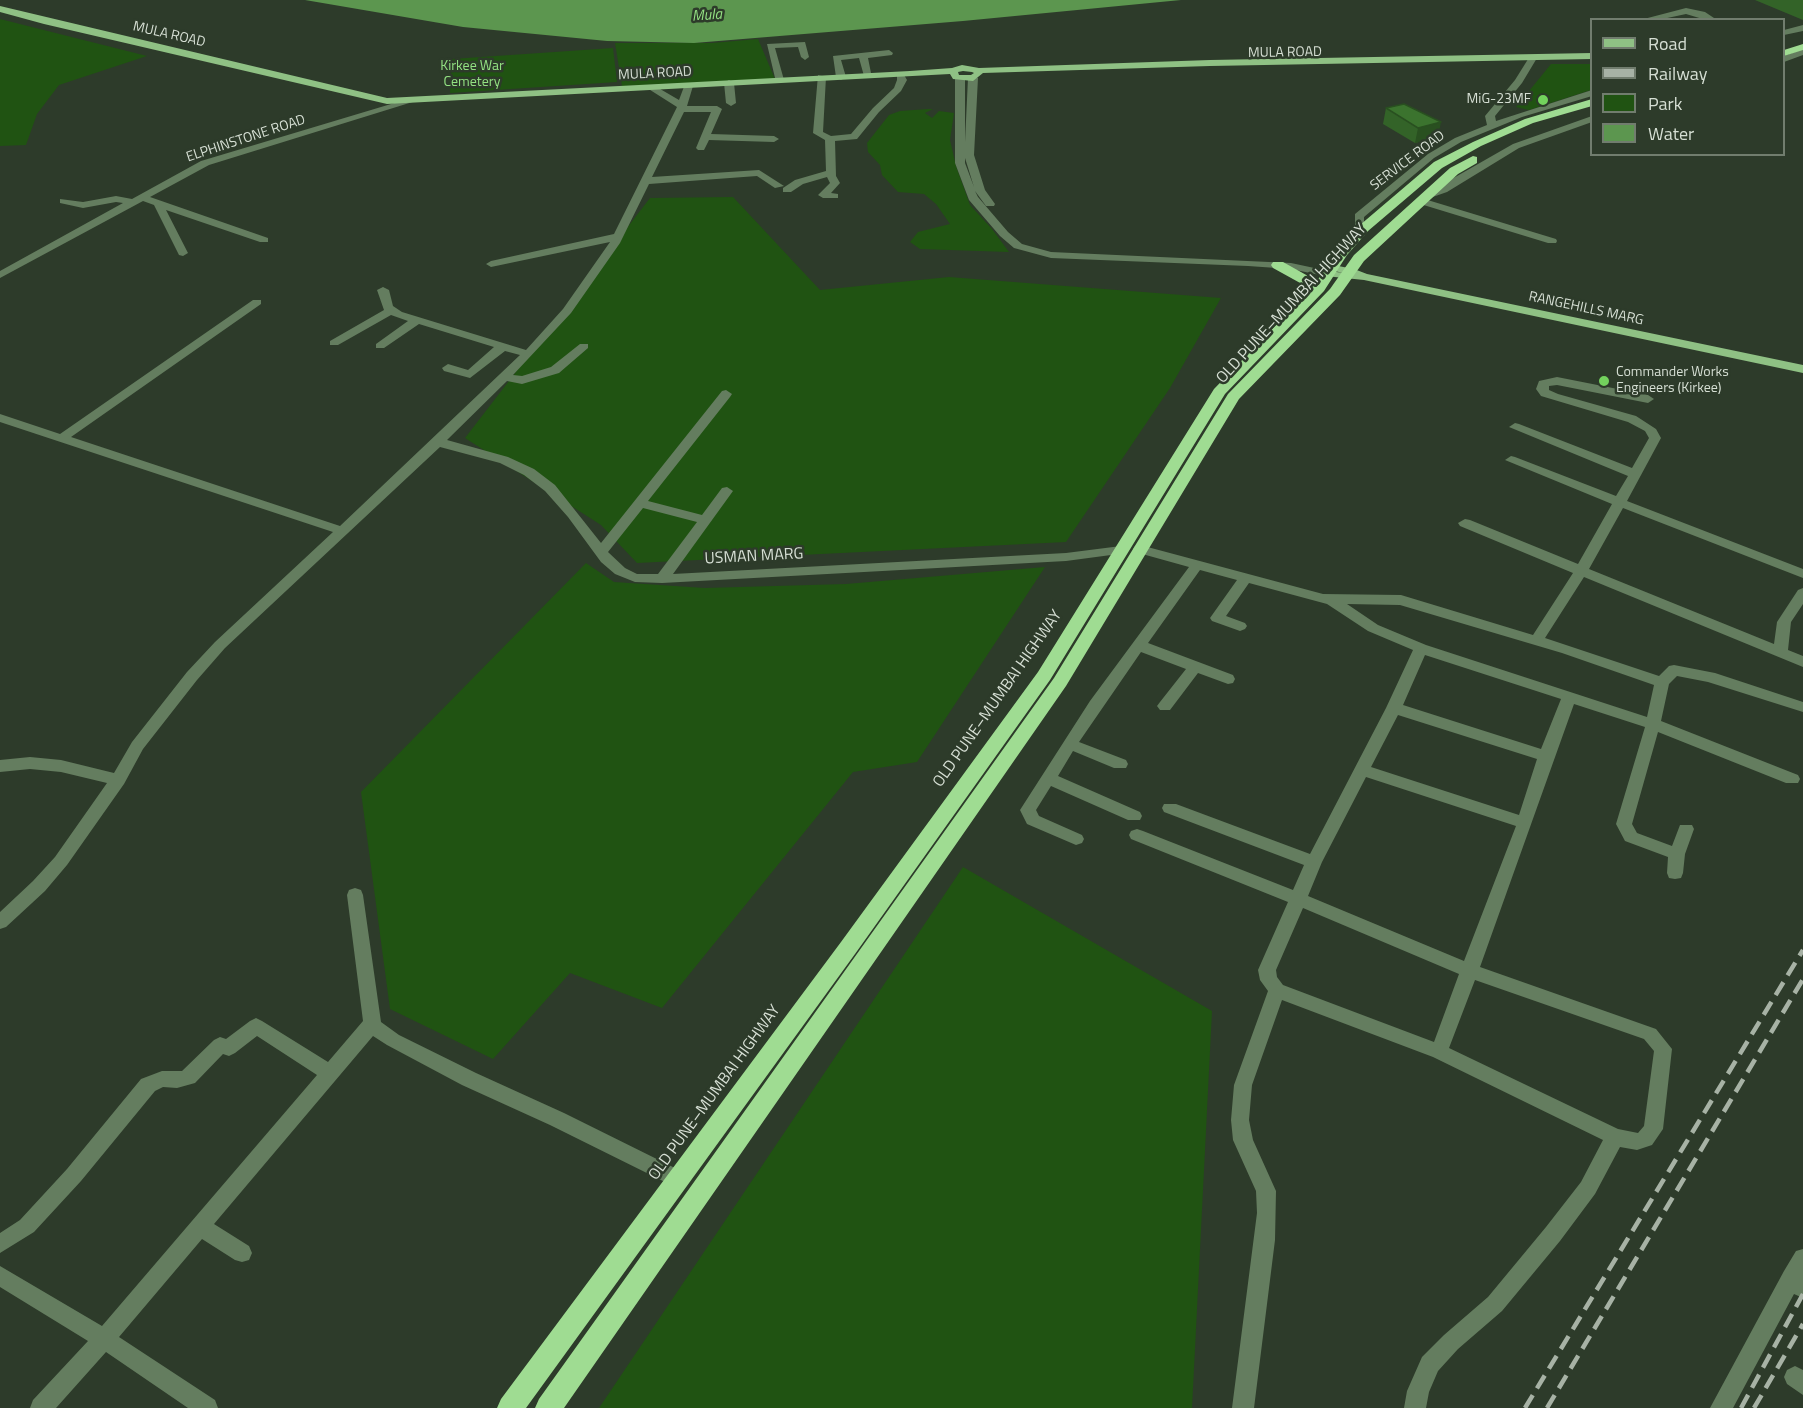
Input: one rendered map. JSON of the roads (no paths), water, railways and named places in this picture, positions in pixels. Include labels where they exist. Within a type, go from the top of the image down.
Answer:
[{"type":"highway","points":[[1785,42],[1803,36]]},
{"type":"highway","points":[[1785,53],[1803,47]]},
{"type":"highway","name":"OLD PUNE–MUMBAI HIGHWAY","points":[[548,1408],[1060,682],[1130,549],[1219,392],[1319,288],[1342,253],[1364,228],[1438,165],[1529,122],[1590,103]]},
{"type":"highway","name":"OLD PUNE–MUMBAI HIGHWAY","points":[[510,1408],[1044,676],[1233,397],[1348,274],[1359,258],[1454,171],[1491,150],[1542,128],[1590,113]]},
{"type":"highway","points":[[1278,265],[1298,274],[1319,288]]},
{"type":"main road","points":[[0,1],[68,23]]},
{"type":"main road","name":"MULA ROAD","points":[[0,9],[68,23],[387,101],[779,80],[814,68],[841,77],[956,75],[962,68],[976,74],[1549,62],[1590,59]]},
{"type":"main road","points":[[1531,61],[1590,59]]},
{"type":"main road","name":"RANGEHILLS MARG","points":[[1331,271],[1803,369]]},
{"type":"street","points":[[1653,18],[1686,11],[1707,18]]},
{"type":"street","points":[[1785,33],[1803,28]]},
{"type":"street","points":[[811,42],[818,133],[830,139],[853,141],[876,110],[898,89],[905,75]]},
{"type":"street","points":[[779,80],[769,47],[802,44],[814,68]]},
{"type":"street","points":[[1785,59],[1803,52]]},
{"type":"street","points":[[841,77],[836,57],[889,53]]},
{"type":"street","points":[[863,56],[869,76]]},
{"type":"street","points":[[1492,126],[1490,116],[1519,81],[1531,61]]},
{"type":"street","points":[[976,74],[970,162],[984,197],[1026,242],[1053,249],[1291,260],[1331,271]]},
{"type":"street","points":[[956,75],[960,163],[973,198],[1004,234],[1018,246],[1051,255],[1278,265],[1331,271]]},
{"type":"street","points":[[729,83],[731,104]]},
{"type":"street","points":[[0,922],[39,886],[61,861],[118,780],[137,746],[220,645],[438,442],[528,354],[567,311],[617,237],[682,107],[688,86]]},
{"type":"street","points":[[652,88],[682,107],[717,109],[700,148]]},
{"type":"street","name":"SERVICE ROAD","points":[[1364,228],[1359,224],[1359,216],[1431,156],[1458,140],[1492,126],[1590,94]]},
{"type":"street","name":"ELPHINSTONE ROAD","points":[[0,275],[205,163],[414,100]]},
{"type":"street","points":[[1424,198],[1443,190],[1516,146],[1590,120]]},
{"type":"street","points":[[705,137],[774,139]]},
{"type":"street","points":[[830,139],[831,173],[835,185],[826,190],[823,195],[834,196]]},
{"type":"street","points":[[644,182],[759,173],[783,188],[831,173]]},
{"type":"street","points":[[1424,198],[1552,241]]},
{"type":"street","points":[[64,201],[83,205],[116,199],[158,203],[264,240]]},
{"type":"street","points":[[158,203],[183,253]]},
{"type":"street","points":[[491,264],[617,237]]},
{"type":"street","points":[[383,290],[391,311]]},
{"type":"street","points":[[61,439],[257,302]]},
{"type":"street","points":[[334,343],[383,313],[391,311],[528,354]]},
{"type":"street","points":[[380,346],[417,320]]},
{"type":"street","points":[[470,374],[503,346]]},
{"type":"street","points":[[448,368],[502,380],[522,380],[555,370],[584,346]]},
{"type":"street","points":[[1536,641],[1581,572],[1655,438],[1650,429],[1632,419],[1545,393],[1542,389],[1543,384],[1557,381],[1648,399]]},
{"type":"street","points":[[601,552],[726,394]]},
{"type":"street","points":[[0,418],[343,531]]},
{"type":"street","points":[[1515,427],[1635,474]]},
{"type":"street","name":"USMAN MARG","points":[[438,442],[504,460],[529,472],[550,488],[601,552],[620,571],[635,578],[662,579],[1066,557],[1130,549]]},
{"type":"street","points":[[1511,460],[1803,574]]},
{"type":"street","points":[[662,579],[727,492]]},
{"type":"street","points":[[640,503],[706,520]]},
{"type":"street","points":[[1465,523],[1803,662]]},
{"type":"street","points":[[1130,549],[1330,599],[1401,600],[1662,682]]},
{"type":"street","points":[[1076,839],[1033,820],[1027,814],[1070,744],[1138,645],[1197,565]]},
{"type":"street","points":[[1239,626],[1217,618],[1246,578]]},
{"type":"street","points":[[1780,653],[1784,622],[1798,612],[1803,592]]},
{"type":"street","points":[[1330,599],[1372,628],[1421,648],[1653,724],[1792,779]]},
{"type":"street","points":[[1138,645],[1228,679]]},
{"type":"street","points":[[1137,835],[1299,899],[1470,971],[1650,1034],[1663,1049],[1653,1130],[1645,1138],[1637,1142],[1615,1137],[1439,1052],[1277,990],[1269,980],[1267,970],[1299,899],[1314,862],[1394,708],[1421,648]]},
{"type":"street","points":[[1165,706],[1195,667]]},
{"type":"street","points":[[1677,854],[1631,837],[1624,824],[1653,724],[1662,682],[1674,670],[1710,677],[1803,707]]},
{"type":"street","points":[[1439,1052],[1526,823],[1546,756],[1570,695]]},
{"type":"street","points":[[1394,708],[1546,756]]},
{"type":"street","points":[[1070,744],[1120,764]]},
{"type":"street","points":[[0,766],[30,763],[61,766],[118,780]]},
{"type":"street","points":[[1363,770],[1526,823]]},
{"type":"street","points":[[1048,778],[1134,816]]},
{"type":"street","points":[[1170,808],[1314,862]]},
{"type":"street","points":[[1675,873],[1677,854],[1686,829]]},
{"type":"street","points":[[355,895],[372,1024],[393,1040],[460,1074],[678,1179]]},
{"type":"street","points":[[1243,1408],[1267,1213],[1266,1191],[1243,1140],[1240,1112],[1243,1085],[1277,990]]},
{"type":"street","points":[[41,1408],[104,1339],[372,1024]]},
{"type":"street","points":[[0,1244],[27,1226],[74,1175],[148,1085],[162,1079],[177,1080],[188,1077],[220,1045],[229,1048],[256,1026],[330,1072]]},
{"type":"street","points":[[1415,1408],[1418,1391],[1430,1364],[1451,1342],[1495,1304],[1553,1234],[1588,1188],[1615,1137]]},
{"type":"street","points":[[200,1226],[242,1253]]},
{"type":"street","points":[[1721,1408],[1797,1283],[1803,1258]]},
{"type":"street","points":[[0,1276],[104,1339],[207,1408]]},
{"type":"water","name":"Mula","points":[[305,0],[1181,0],[694,43],[607,41],[463,27]]},
{"type":"railway","points":[[1525,1408],[1803,950]]},
{"type":"railway","points":[[1547,1408],[1803,979]]},
{"type":"railway","points":[[1741,1408],[1803,1294]]},
{"type":"railway","points":[[1754,1408],[1803,1324]]},
{"type":"place","name":"MiG-23MF","points":[[1543,100]]},
{"type":"place","name":"Commander Works Engineers (Kirkee)","points":[[1604,381]]},
{"type":"park label","name":"Kirkee War Cemetery","points":[[472,76]]}]
